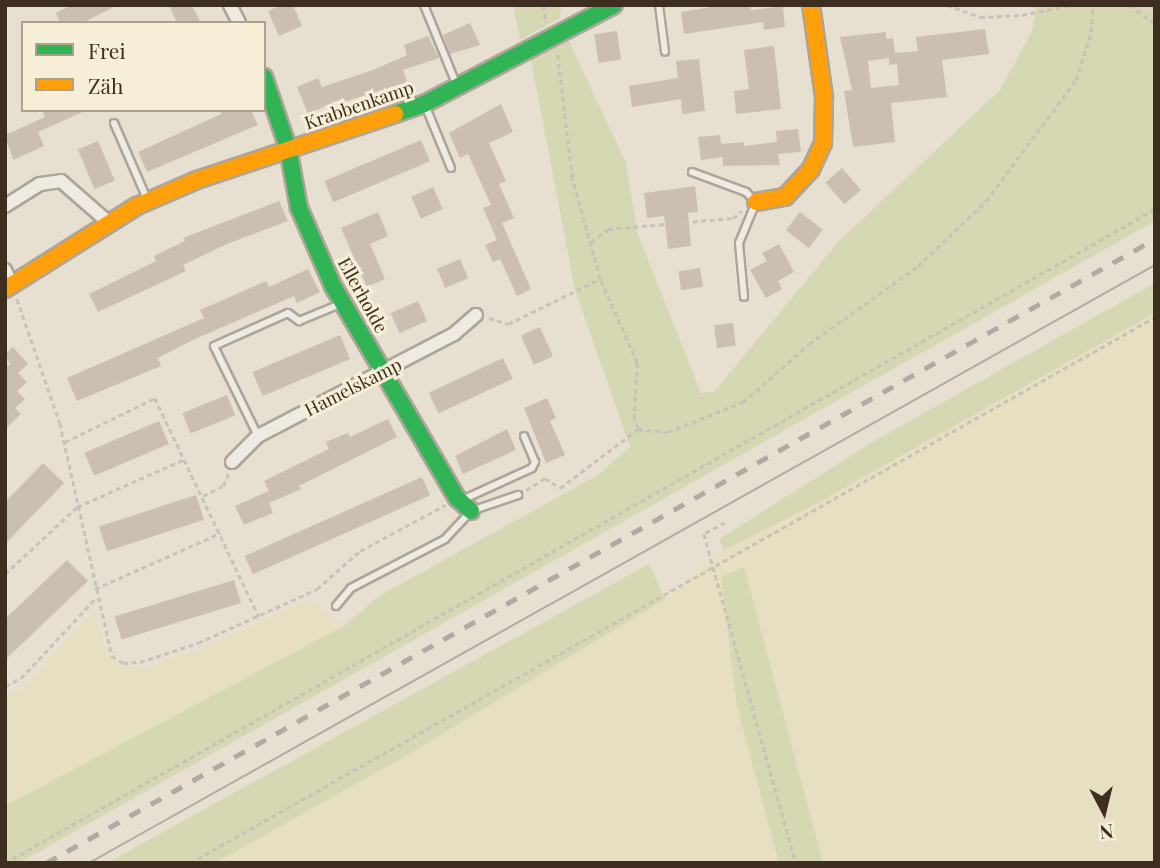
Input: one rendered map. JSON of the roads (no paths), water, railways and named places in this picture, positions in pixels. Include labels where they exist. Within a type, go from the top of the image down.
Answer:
[{"type":"street","points":[[230,5],[238,21]]},
{"type":"street","name":"Krabbenkamp","points":[[7,281],[148,201],[288,148],[424,104],[614,5]]},
{"type":"street","points":[[756,202],[785,197],[811,169],[823,143],[824,97],[811,5]]},
{"type":"street","name":"Ellerholde","points":[[266,83],[288,148],[299,208],[342,303],[386,371],[463,503]]},
{"type":"street","points":[[5,206],[40,184],[61,181],[108,222]]},
{"type":"street","name":"Hamelskamp","points":[[232,462],[258,436],[454,334],[476,315]]},
{"type":"lane","points":[[425,5],[458,88]]},
{"type":"lane","points":[[660,5],[665,52]]},
{"type":"lane","points":[[424,104],[452,168]]},
{"type":"lane","points":[[114,123],[148,201]]},
{"type":"lane","points":[[692,172],[746,192],[756,202],[739,243],[744,297]]},
{"type":"lane","points":[[258,436],[214,346],[288,313],[299,321],[342,303]]},
{"type":"lane","points":[[336,606],[351,587],[445,539],[463,503],[532,468],[535,463],[524,436]]},
{"type":"lane","points":[[463,503],[518,495]]},
{"type":"tram line","points":[[89,863],[1155,265]]},
{"type":"railway","points":[[46,863],[1155,239]]}]
